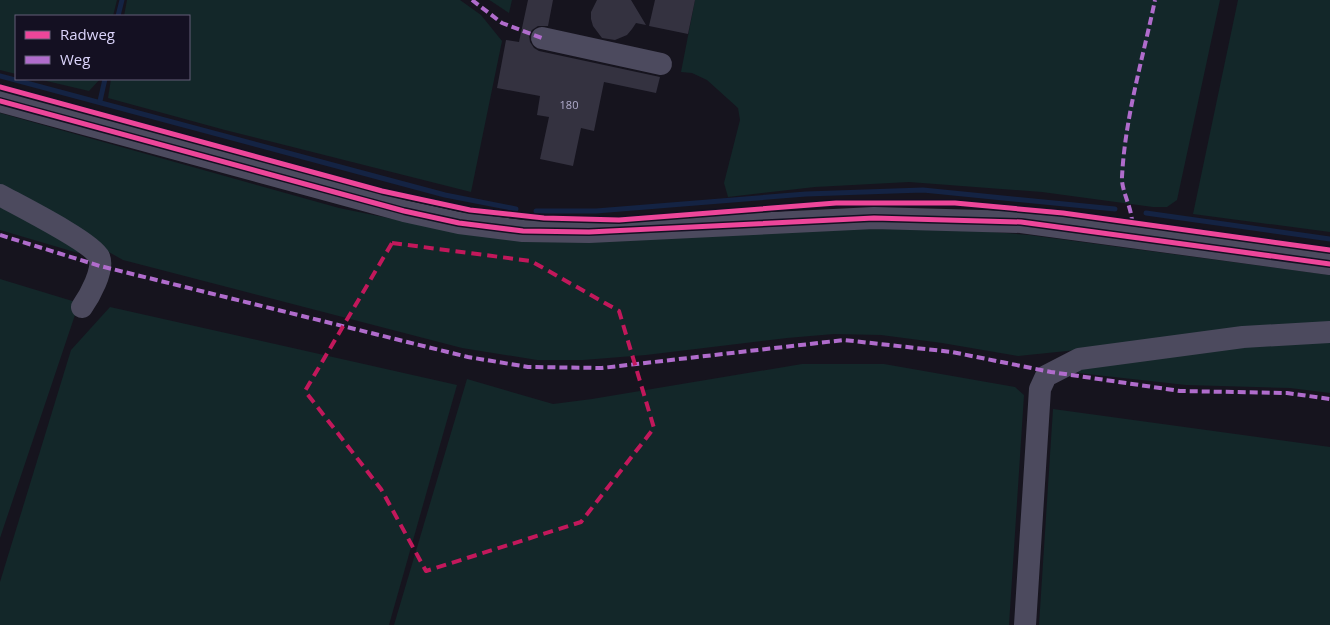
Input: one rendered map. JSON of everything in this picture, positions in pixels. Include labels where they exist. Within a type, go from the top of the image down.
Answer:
[{"type":"street","points":[[542,38],[661,64]]},
{"type":"street","points":[[0,101],[404,211],[459,223],[523,231],[589,232],[874,218],[1021,222],[1330,264]]},
{"type":"street","points":[[0,195],[88,244],[99,257],[100,266],[98,273],[90,295],[82,306]]},
{"type":"street","points":[[1025,625],[1040,389],[1046,376],[1079,358],[1243,337],[1330,332]]},
{"type":"highlighted area","points":[[392,243],[531,261],[619,311],[654,428],[581,522],[426,571],[381,489],[305,391]]},
{"type":"green space","points":[[0,0],[117,0],[113,15],[15,15],[15,74],[0,70]]},
{"type":"green space","points":[[127,0],[460,0],[481,15],[502,41],[471,192],[225,130],[108,98],[111,80],[190,80],[190,15],[124,15]]},
{"type":"green space","points":[[489,0],[512,0],[509,13],[491,1]]},
{"type":"green space","points":[[695,0],[1220,0],[1177,200],[1167,207],[1153,207],[1042,192],[909,182],[815,187],[728,197],[724,183],[740,120],[738,108],[707,80],[692,73],[681,72]]},
{"type":"green space","points":[[1238,0],[1330,0],[1330,232],[1193,214]]},
{"type":"green space","points":[[42,80],[99,80],[89,91]]},
{"type":"green space","points":[[0,113],[339,208],[447,230],[863,227],[967,230],[1029,235],[1330,275],[1330,324],[1018,356],[881,335],[834,334],[646,355],[583,360],[537,360],[462,348],[123,260],[0,191]]},
{"type":"green space","points":[[0,199],[84,251],[78,253],[0,230]]},
{"type":"green space","points":[[0,279],[79,303],[0,538]]},
{"type":"green space","points":[[110,307],[457,385],[389,625],[0,625],[0,582],[71,350]]},
{"type":"green space","points":[[1330,335],[1330,393],[1290,388],[1186,385],[1078,373],[1079,361]]},
{"type":"green space","points":[[802,364],[884,364],[1015,387],[1024,395],[1009,625],[394,625],[467,379],[553,404]]},
{"type":"green space","points":[[1053,409],[1330,447],[1330,625],[1039,625]]},
{"type":"building","points":[[528,0],[553,0],[548,26],[538,26],[529,35],[530,42],[539,51],[660,77],[656,93],[604,82],[594,131],[581,128],[573,166],[540,159],[549,117],[537,115],[540,96],[497,88],[506,40],[519,42]]},
{"type":"building","points":[[597,0],[631,0],[646,25],[636,23],[627,35],[615,40],[602,38],[593,26],[591,19],[591,12]]},
{"type":"building","points":[[655,0],[695,0],[688,34],[649,26]]},
{"type":"waterway","points":[[118,15],[122,0]]},
{"type":"waterway","points":[[0,76],[445,195],[516,209]]},
{"type":"waterway","points":[[100,101],[105,80]]},
{"type":"waterway","points":[[536,211],[596,211],[806,194],[923,190],[1115,209]]},
{"type":"waterway","points":[[1146,213],[1330,239]]},
{"type":"marked path","points":[[472,0],[502,23],[542,38]]},
{"type":"marked path","points":[[1132,225],[1131,213],[1122,182],[1124,155],[1135,88],[1155,0]]},
{"type":"marked path","points":[[0,235],[100,266],[468,357],[528,367],[602,368],[844,340],[952,352],[1051,372],[1180,391],[1287,393],[1330,399]]},
{"type":"cycle path","points":[[0,87],[382,191],[470,210],[544,218],[619,220],[836,203],[955,203],[1063,213],[1330,250]]},
{"type":"cycle path","points":[[0,101],[404,211],[459,223],[523,231],[589,232],[874,218],[1021,222],[1330,264]]}]
